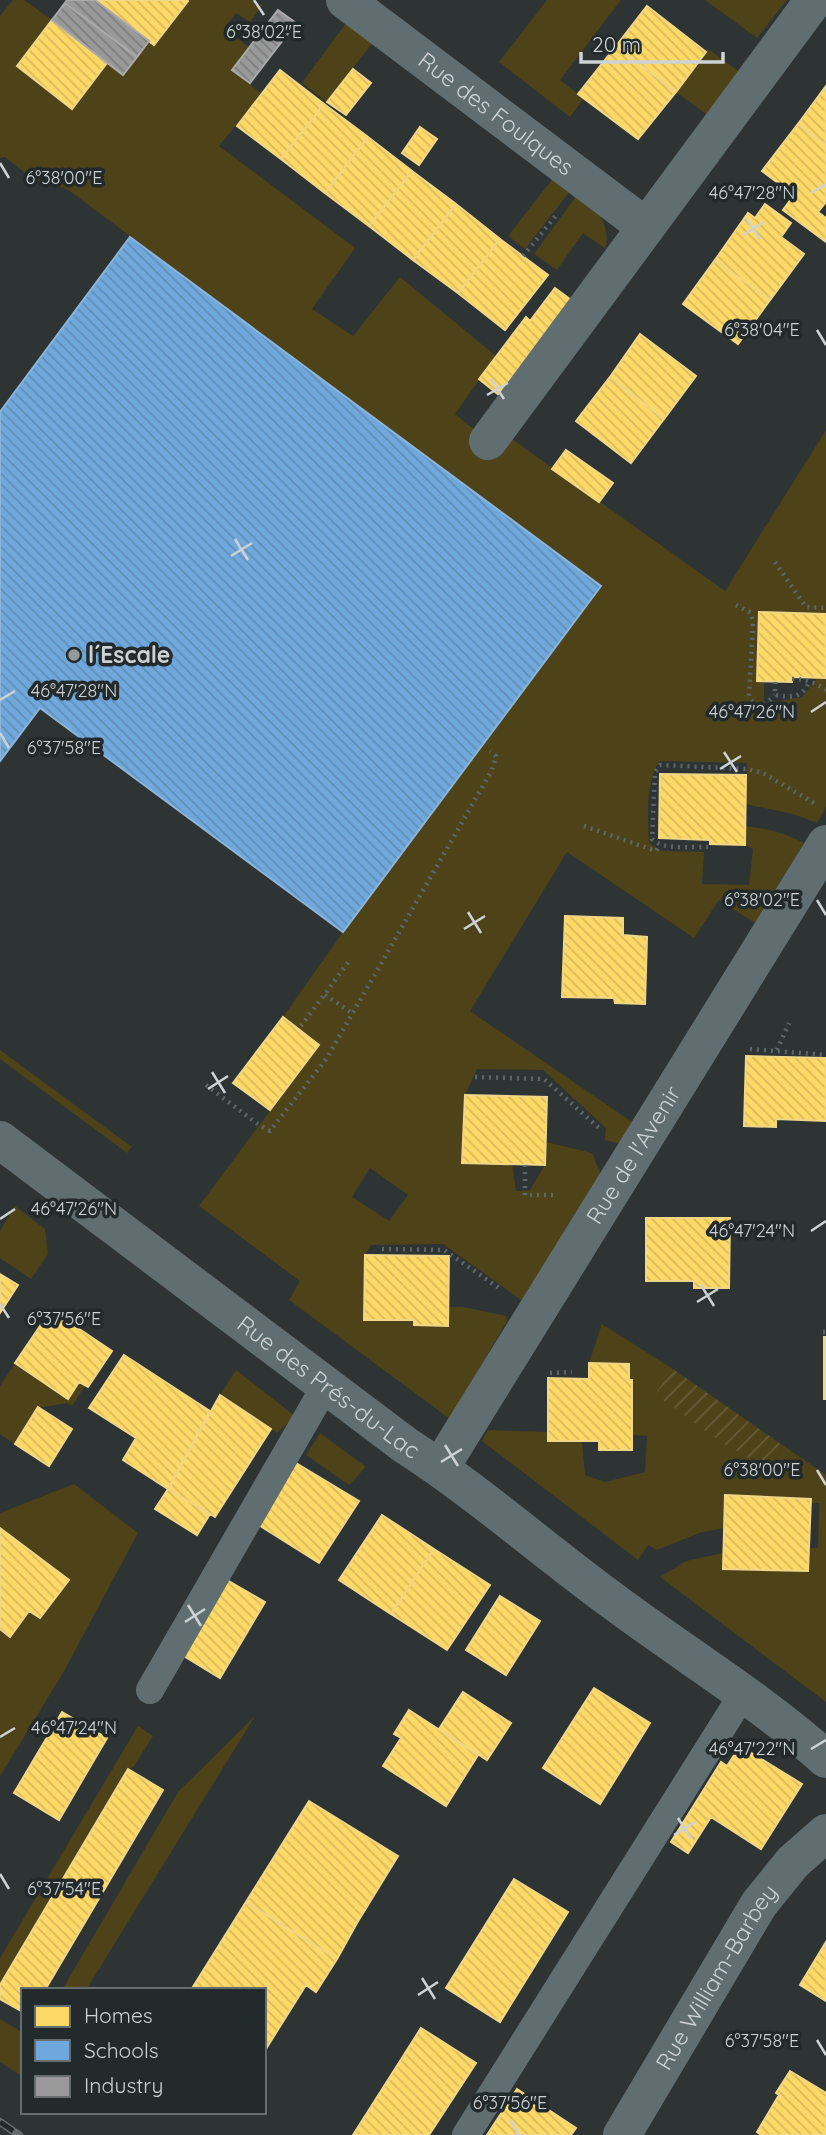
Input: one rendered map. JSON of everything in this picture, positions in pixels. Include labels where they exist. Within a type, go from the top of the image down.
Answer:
[{"type":"street","name":"Rue des Foulques","points":[[345,0],[646,227]]},
{"type":"street","points":[[488,441],[814,0]]},
{"type":"street","name":"Rue de l'Avenir","points":[[440,1468],[826,844]]},
{"type":"street","name":"Rue des Prés-du-Lac","points":[[0,1140],[405,1445],[440,1468],[613,1601],[743,1694],[826,1759]]},
{"type":"street","name":"Rue William-Barbey","points":[[622,2135],[759,1904],[793,1862],[826,1833]]},
{"type":"lane","points":[[150,1690],[326,1385]]},
{"type":"lane","points":[[466,2135],[743,1694]]},
{"type":"path","points":[[523,256],[584,179]]},
{"type":"path","points":[[775,562],[806,607],[826,608]]},
{"type":"path","points":[[736,605],[751,613],[753,622],[749,697],[754,704],[767,704],[775,695],[775,682]]},
{"type":"path","points":[[792,680],[809,681],[826,690]]},
{"type":"path","points":[[775,695],[788,698],[799,695],[807,689],[809,681]]},
{"type":"path","points":[[206,1085],[270,1131],[327,1058],[492,770],[496,756],[490,751]]},
{"type":"path","points":[[708,847],[660,844],[652,839],[656,772],[660,765],[747,769],[763,773],[816,804]]},
{"type":"path","points":[[584,827],[656,851],[660,844]]},
{"type":"path","points":[[301,1026],[350,960]]},
{"type":"path","points":[[324,995],[352,1013]]},
{"type":"path","points":[[789,1023],[777,1050],[826,1055]]},
{"type":"path","points":[[475,1077],[544,1079],[603,1131]]},
{"type":"path","points":[[382,1249],[444,1250],[504,1292]]},
{"type":"shaded area","points":[[13,0],[24,0],[52,20],[17,66],[72,108],[107,63],[124,74],[149,41],[155,45],[189,0],[255,0],[259,6],[264,3],[250,22],[236,13],[224,28],[249,47],[232,70],[262,94],[219,146],[355,248],[312,309],[353,336],[400,277],[496,356],[455,414],[488,441],[512,439],[725,591],[826,430],[826,614],[760,612],[757,680],[764,681],[764,702],[768,706],[774,702],[802,697],[818,677],[826,678],[826,807],[817,823],[793,814],[745,804],[747,763],[659,761],[649,791],[649,843],[662,851],[704,852],[702,884],[749,885],[753,849],[745,845],[745,826],[790,836],[804,843],[755,923],[719,900],[694,938],[567,852],[470,1011],[632,1122],[620,1144],[605,1140],[606,1128],[543,1070],[477,1069],[465,1095],[462,1163],[512,1164],[516,1191],[530,1190],[545,1165],[546,1142],[592,1153],[601,1175],[521,1300],[443,1244],[371,1245],[365,1255],[364,1320],[414,1320],[415,1325],[448,1326],[448,1307],[464,1307],[506,1316],[507,1321],[450,1419],[289,1300],[300,1281],[199,1206],[319,1045],[283,1017],[600,586],[67,189],[34,180],[5,157],[0,158],[0,16]],"holes":[[[370,1168],[408,1195],[389,1221],[352,1197]]]},
{"type":"shaded area","points":[[547,0],[621,0],[560,80],[584,98],[570,117],[499,62]]},
{"type":"shaded area","points":[[705,0],[787,0],[757,38]]},
{"type":"shaded area","points":[[346,23],[373,42],[327,102],[302,83]]},
{"type":"shaded area","points":[[708,49],[741,73],[709,116],[676,92]]},
{"type":"shaded area","points":[[554,177],[571,190],[525,249],[508,236]]},
{"type":"shaded area","points":[[577,195],[596,212],[604,224],[606,249],[583,233],[557,270],[534,254]]},
{"type":"shaded area","points":[[0,1050],[132,1147],[127,1153],[0,1059]]},
{"type":"shaded area","points":[[15,1206],[45,1229],[48,1254],[31,1279],[0,1258],[0,1231]]},
{"type":"shaded area","points":[[602,1324],[673,1369],[656,1394],[769,1468],[784,1446],[826,1475],[826,1702],[660,1577],[686,1561],[723,1553],[723,1569],[808,1571],[809,1548],[818,1548],[819,1503],[811,1503],[811,1499],[725,1495],[724,1528],[702,1532],[657,1550],[648,1545],[638,1560],[482,1441],[488,1430],[548,1432],[548,1441],[582,1441],[585,1475],[605,1482],[645,1472],[647,1436],[632,1435],[632,1380],[589,1363]]},
{"type":"shaded area","points":[[15,1363],[67,1399],[79,1382],[85,1386],[72,1406],[67,1403],[38,1408],[15,1444],[0,1434],[0,1386]]},
{"type":"shaded area","points":[[673,1369],[784,1446],[768,1470],[715,1438],[655,1394]]},
{"type":"shaded area","points":[[236,1370],[295,1416],[277,1433],[220,1395]]},
{"type":"shaded area","points":[[320,1433],[366,1467],[349,1485],[306,1455]]},
{"type":"shaded area","points":[[74,1484],[138,1533],[63,1673],[0,1776],[0,1629],[10,1636],[29,1611],[40,1618],[69,1580],[0,1528],[0,1513]]},
{"type":"shaded area","points":[[255,1716],[87,1988],[63,1988],[178,1792]]},
{"type":"shaded area","points":[[138,1726],[153,1736],[134,1766],[128,1770],[0,1985],[0,1958]]},
{"type":"shaded area","points":[[0,2019],[21,2032],[21,2076],[0,2062]]},
{"type":"building: Homes","points":[[95,0],[187,0],[188,1],[154,45]]},
{"type":"building: Homes","points":[[647,6],[706,52],[676,92],[616,46]]},
{"type":"building: Homes","points":[[52,20],[107,63],[72,109],[17,66]]},
{"type":"building: Homes","points":[[616,46],[676,92],[638,139],[578,94]]},
{"type":"building: Homes","points":[[353,69],[371,83],[346,115],[327,102]]},
{"type":"building: Homes","points":[[280,70],[324,104],[281,159],[237,126]]},
{"type":"building: Homes","points":[[826,86],[826,145],[798,124]]},
{"type":"building: Homes","points":[[324,104],[368,137],[325,193],[281,159]]},
{"type":"building: Homes","points":[[798,124],[826,145],[826,202],[818,212],[826,218],[826,242],[783,210],[794,195],[762,171]]},
{"type":"building: Homes","points":[[420,127],[437,139],[419,165],[402,153]]},
{"type":"building: Homes","points":[[368,137],[412,171],[369,226],[325,193]]},
{"type":"building: Homes","points":[[412,171],[456,204],[413,260],[369,226]]},
{"type":"building: Homes","points":[[456,204],[500,239],[458,293],[413,260]]},
{"type":"building: Homes","points":[[765,204],[791,223],[781,237],[804,254],[770,300],[715,260],[748,213],[755,218]]},
{"type":"building: Homes","points":[[500,239],[548,275],[505,330],[458,293]]},
{"type":"building: Homes","points":[[715,260],[770,300],[738,344],[683,304]]},
{"type":"building: Homes","points":[[555,288],[571,300],[499,395],[479,379],[526,317],[530,321]]},
{"type":"building: Homes","points":[[640,334],[696,376],[664,419],[610,377]]},
{"type":"building: Homes","points":[[610,377],[664,419],[631,463],[576,421]]},
{"type":"building: Homes","points":[[566,450],[613,483],[599,502],[552,469]]},
{"type":"building: Homes","points":[[759,612],[826,614],[826,678],[792,677],[792,682],[757,681]]},
{"type":"building: Homes","points":[[660,774],[746,775],[745,845],[710,844],[710,840],[659,838]]},
{"type":"building: Homes","points":[[565,916],[623,918],[623,935],[647,937],[645,1004],[615,1003],[614,998],[562,997]]},
{"type":"building: Homes","points":[[283,1017],[319,1045],[270,1110],[233,1083]]},
{"type":"building: Homes","points":[[746,1056],[826,1058],[826,1121],[776,1119],[776,1127],[744,1126]]},
{"type":"building: Homes","points":[[465,1095],[547,1097],[545,1165],[462,1163]]},
{"type":"building: Homes","points":[[646,1218],[730,1218],[729,1288],[694,1288],[694,1281],[646,1281]]},
{"type":"building: Homes","points":[[365,1255],[449,1256],[448,1326],[414,1325],[414,1320],[364,1320]]},
{"type":"building: Homes","points":[[0,1274],[18,1285],[0,1313]]},
{"type":"building: Homes","points":[[51,1310],[112,1351],[88,1387],[79,1382],[68,1399],[15,1363]]},
{"type":"building: Homes","points":[[826,1337],[826,1399],[824,1399]]},
{"type":"building: Homes","points":[[124,1355],[210,1411],[168,1489],[123,1460],[136,1438],[89,1408]]},
{"type":"building: Homes","points":[[589,1363],[629,1364],[629,1380],[632,1380],[632,1450],[599,1450],[599,1441],[548,1441],[548,1378],[589,1379]]},
{"type":"building: Homes","points":[[220,1395],[271,1429],[215,1517],[168,1489]]},
{"type":"building: Homes","points":[[38,1407],[72,1429],[49,1466],[15,1444]]},
{"type":"building: Homes","points":[[296,1463],[359,1501],[319,1563],[257,1524]]},
{"type":"building: Homes","points":[[168,1489],[210,1514],[197,1535],[155,1509]]},
{"type":"building: Homes","points":[[725,1495],[811,1499],[808,1571],[723,1569]]},
{"type":"building: Homes","points":[[382,1515],[434,1549],[391,1614],[339,1580]]},
{"type":"building: Homes","points":[[0,1528],[69,1580],[40,1618],[29,1611],[10,1637],[0,1629]]},
{"type":"building: Homes","points":[[434,1549],[490,1585],[447,1650],[391,1614]]},
{"type":"building: Homes","points":[[227,1580],[265,1602],[220,1678],[182,1655]]},
{"type":"building: Homes","points":[[500,1596],[540,1621],[506,1675],[466,1650]]},
{"type":"building: Homes","points":[[594,1688],[650,1723],[600,1804],[543,1768]]},
{"type":"building: Homes","points":[[463,1692],[511,1723],[487,1760],[439,1729]]},
{"type":"building: Homes","points":[[409,1710],[478,1755],[446,1806],[383,1766],[401,1738],[394,1734]]},
{"type":"building: Homes","points":[[62,1712],[107,1738],[59,1820],[14,1793]]},
{"type":"building: Homes","points":[[740,1746],[802,1784],[761,1849],[711,1817],[688,1853],[671,1842],[721,1762],[727,1766]]},
{"type":"building: Homes","points":[[128,1769],[163,1790],[46,1988],[21,1988],[21,2011],[0,1999],[0,1985]]},
{"type":"building: Homes","points":[[309,1801],[398,1856],[337,1959],[246,1902]]},
{"type":"building: Homes","points":[[514,1879],[568,1912],[500,2022],[446,1988]]},
{"type":"building: Homes","points":[[246,1902],[337,1959],[316,1992],[306,1985],[266,2049],[266,1988],[192,1988]]},
{"type":"building: Homes","points":[[826,1942],[826,2001],[800,1985]]},
{"type":"building: Homes","points":[[421,2028],[476,2063],[429,2135],[353,2135]]},
{"type":"building: Homes","points":[[790,2071],[826,2093],[826,2135],[761,2135],[757,2132]]},
{"type":"building: Homes","points":[[517,2089],[576,2128],[571,2135],[487,2135]]},
{"type":"building: Schools","points":[[130,237],[601,586],[343,932],[40,708],[0,761],[0,412]]},
{"type":"building: Industry","points":[[67,0],[95,0],[149,41],[137,57],[65,3]]},
{"type":"building: Industry","points":[[65,3],[137,57],[123,75],[52,20]]},
{"type":"building: Industry","points":[[278,10],[296,23],[250,83],[232,70]]},
{"type":"railway","points":[[0,2122],[19,2135]]},
{"type":"place","name":"l´Escale","points":[[74,655]]}]
